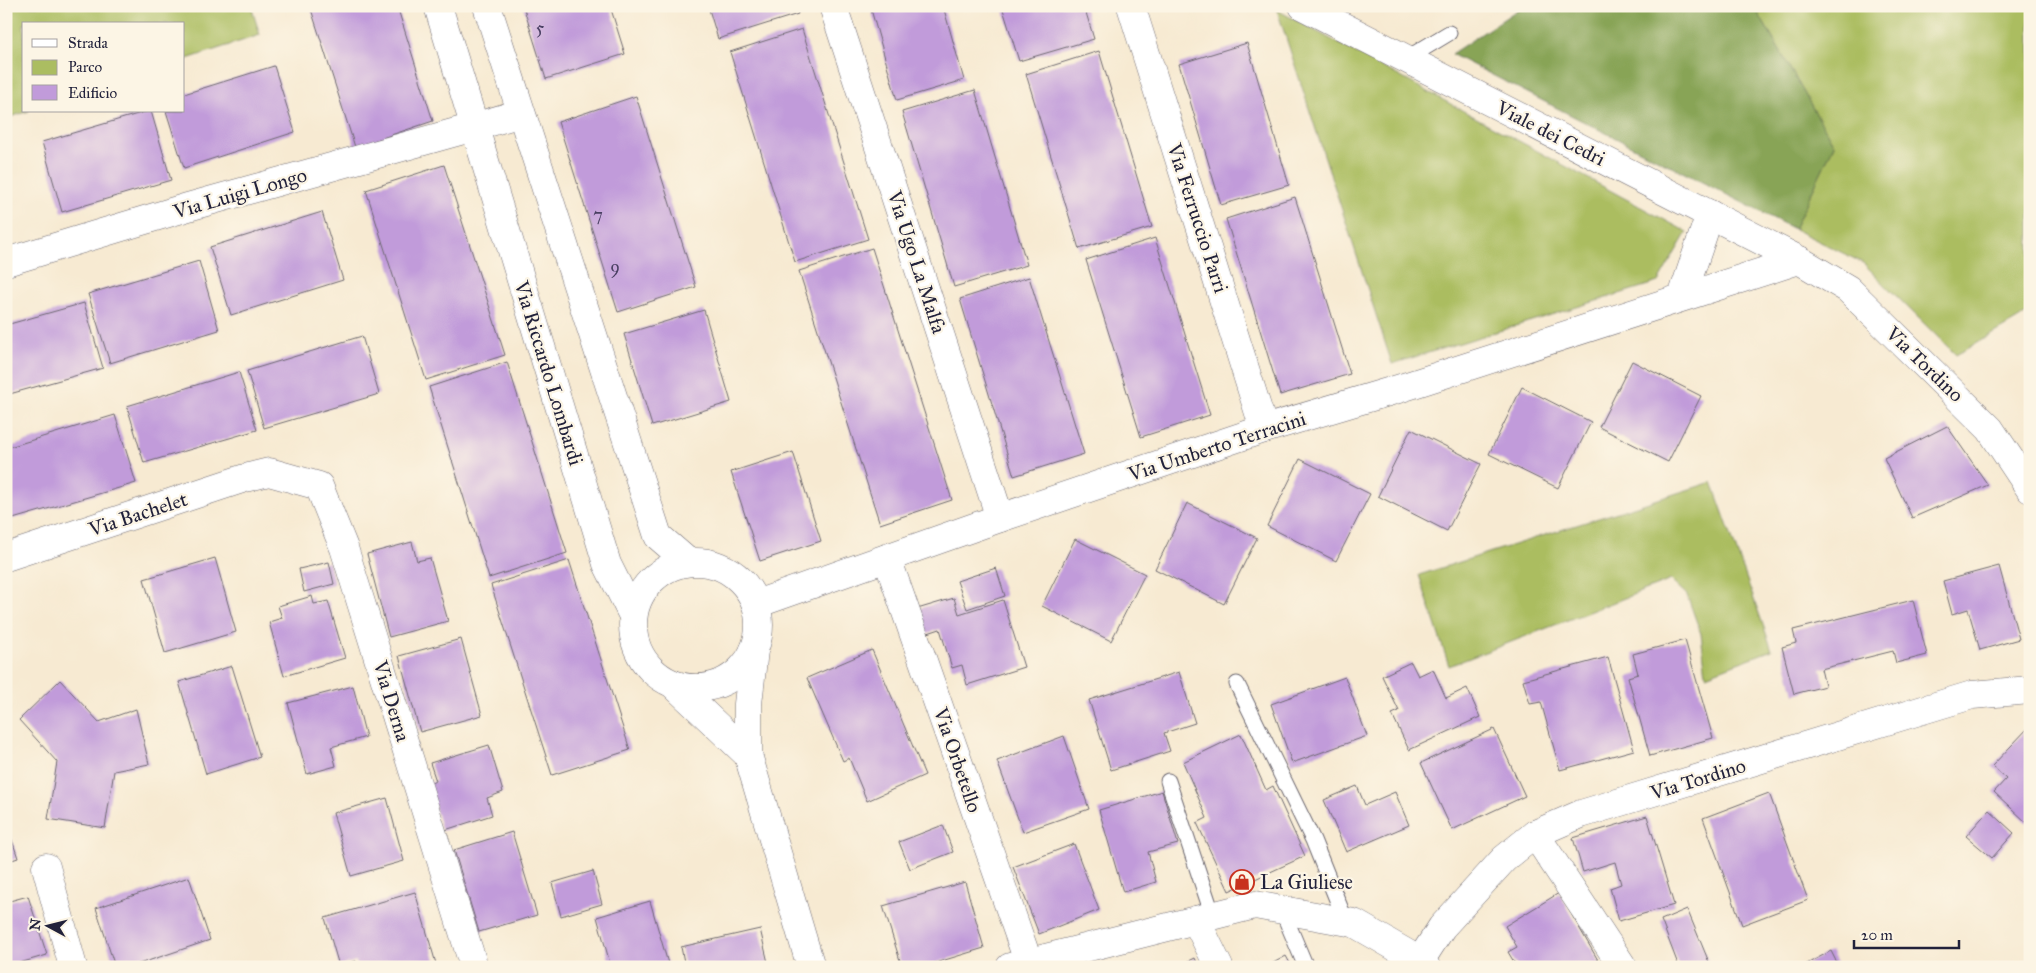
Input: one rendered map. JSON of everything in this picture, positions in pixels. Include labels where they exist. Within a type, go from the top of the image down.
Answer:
[{"type":"street","name":"Via Riccardo Lombardi","points":[[438,6],[607,564],[633,616]]},
{"type":"street","points":[[487,6],[658,536],[688,562]]},
{"type":"street","name":"Via Ugo La Malfa","points":[[833,6],[1000,518]]},
{"type":"street","name":"Via Ferruccio Parri","points":[[1131,6],[1264,429]]},
{"type":"street","name":"Viale dei Cedri","points":[[1303,6],[1799,260]]},
{"type":"street","points":[[474,127],[521,113]]},
{"type":"street","name":"Via Luigi Longo","points":[[6,262],[188,207],[474,127]]},
{"type":"street","points":[[1682,298],[1710,214]]},
{"type":"street","name":"Via Umberto Terracini","points":[[756,604],[1000,518],[1264,429],[1398,389],[1799,260]]},
{"type":"street","name":"Via Tordino","points":[[1799,260],[1848,289],[1990,429],[2030,489]]},
{"type":"street","name":"Via Bachelet","points":[[6,557],[245,478],[269,472]]},
{"type":"street","name":"Via Derna","points":[[269,472],[319,486],[344,548],[474,967]]},
{"type":"street","name":"Via Orbetello","points":[[887,558],[1019,964]]},
{"type":"street","name":"Via Riccardo Lombardi","points":[[748,755],[673,684],[655,673],[641,657],[634,637],[633,616],[639,597],[651,580],[668,568],[688,562],[709,563],[729,571],[745,585],[756,604],[759,619],[748,704],[748,755],[811,967]]},
{"type":"street","name":"Via Riccardo Lombardi","points":[[673,684],[691,688],[711,686],[729,679],[744,666],[754,650]]},
{"type":"street","name":"Via Tordino","points":[[1423,964],[1442,928],[1497,865],[1535,834],[1581,814],[1972,695],[2030,690]]},
{"type":"street","points":[[1535,834],[1623,967]]},
{"type":"street","points":[[46,867],[73,967]]},
{"type":"street","points":[[1019,964],[1255,905],[1354,923],[1423,964]]},
{"type":"street","points":[[1204,918],[1219,967]]},
{"type":"lane","points":[[1406,59],[1449,33]]},
{"type":"lane","points":[[1237,684],[1313,840],[1346,922]]},
{"type":"lane","points":[[1168,781],[1204,918]]},
{"type":"lane","points":[[1282,910],[1306,967]]},
{"type":"green space","points":[[6,6],[251,6],[260,35],[185,60],[185,22],[22,22],[22,112],[26,112],[10,117],[6,104]]},
{"type":"green space","points":[[1523,6],[1754,6],[1834,145],[1794,229],[1451,54]]},
{"type":"green space","points":[[1754,6],[2030,6],[2030,312],[1956,355],[1863,263],[1794,229],[1834,145]]},
{"type":"green space","points":[[1277,10],[1687,232],[1658,282],[1392,364]]},
{"type":"green space","points":[[1712,482],[1772,650],[1706,675],[1701,634],[1687,595],[1671,580],[1449,666],[1419,575]]},
{"type":"building","points":[[310,6],[397,6],[433,121],[355,147]]},
{"type":"building","points":[[523,6],[610,6],[625,54],[546,79]]},
{"type":"building","points":[[708,6],[796,6],[798,14],[718,39]]},
{"type":"building","points":[[870,6],[943,6],[964,80],[897,100]]},
{"type":"building","points":[[1002,6],[1084,6],[1094,39],[1019,61]]},
{"type":"building","points":[[802,29],[868,239],[795,262],[730,52]]},
{"type":"building","points":[[1247,43],[1289,185],[1221,205],[1179,64]]},
{"type":"building","points":[[1099,51],[1152,227],[1079,249],[1026,74]]},
{"type":"building","points":[[274,66],[295,132],[184,168],[166,112],[185,112],[185,94]]},
{"type":"building","points":[[975,90],[1027,265],[954,287],[902,112]]},
{"type":"building","points":[[636,96],[696,287],[618,312],[558,122]]},
{"type":"building","points":[[145,112],[151,112],[171,180],[62,212],[42,142]]},
{"type":"building","points":[[444,165],[505,355],[426,380],[366,190]]},
{"type":"building","points":[[1295,197],[1350,374],[1280,395],[1226,219]]},
{"type":"building","points":[[322,212],[343,280],[231,315],[210,247]]},
{"type":"building","points":[[1155,238],[1210,415],[1141,437],[1086,260]]},
{"type":"building","points":[[872,248],[952,500],[880,524],[799,271]]},
{"type":"building","points":[[199,261],[219,330],[110,363],[88,294]]},
{"type":"building","points":[[1029,277],[1084,454],[1014,476],[960,299]]},
{"type":"building","points":[[84,303],[103,368],[6,395],[6,325]]},
{"type":"building","points":[[704,310],[731,402],[652,426],[624,334]]},
{"type":"building","points":[[362,336],[379,394],[264,428],[247,371]]},
{"type":"building","points":[[1632,361],[1701,396],[1668,462],[1599,427]]},
{"type":"building","points":[[507,362],[567,553],[489,578],[429,387]]},
{"type":"building","points":[[239,372],[257,430],[144,463],[127,406]]},
{"type":"building","points":[[1522,387],[1591,422],[1558,488],[1489,454]]},
{"type":"building","points":[[115,415],[136,483],[6,521],[6,448]]},
{"type":"building","points":[[1947,426],[1988,485],[1912,518],[1884,458]]},
{"type":"building","points":[[1411,429],[1481,464],[1447,531],[1378,496]]},
{"type":"building","points":[[793,452],[821,541],[760,561],[731,472]]},
{"type":"building","points":[[1300,459],[1370,494],[1336,561],[1267,526]]},
{"type":"building","points":[[1187,503],[1257,538],[1224,604],[1155,569]]},
{"type":"building","points":[[1075,539],[1145,574],[1111,641],[1042,606]]},
{"type":"building","points":[[412,542],[417,561],[430,558],[448,621],[389,637],[367,554]]},
{"type":"building","points":[[215,558],[236,632],[165,653],[144,579]]},
{"type":"building","points":[[569,560],[630,750],[552,775],[491,585]]},
{"type":"building","points":[[329,562],[334,584],[304,592],[299,569]]},
{"type":"building","points":[[1999,566],[2019,639],[1980,650],[1968,609],[1952,614],[1943,581]]},
{"type":"building","points":[[996,568],[1005,596],[967,609],[957,581]]},
{"type":"building","points":[[312,596],[314,604],[328,601],[345,658],[284,676],[269,622],[282,618],[278,606]]},
{"type":"building","points":[[954,598],[959,614],[1003,600],[1024,667],[967,685],[962,665],[952,668],[940,629],[922,635],[914,610]]},
{"type":"building","points":[[1913,600],[1927,655],[1896,663],[1893,651],[1821,669],[1825,686],[1794,694],[1782,647],[1796,643],[1793,630]]},
{"type":"building","points":[[461,639],[482,715],[420,732],[399,656]]},
{"type":"building","points":[[1685,640],[1713,738],[1650,756],[1628,677],[1638,674],[1633,654]]},
{"type":"building","points":[[872,650],[925,775],[867,801],[849,758],[843,761],[807,678]]},
{"type":"building","points":[[1608,657],[1634,750],[1560,770],[1541,702],[1530,704],[1523,680]]},
{"type":"building","points":[[1411,662],[1418,676],[1433,669],[1446,698],[1467,688],[1480,717],[1409,750],[1392,714],[1399,711],[1382,676]]},
{"type":"building","points":[[232,666],[260,757],[206,774],[179,682]]},
{"type":"building","points":[[1179,672],[1195,723],[1164,733],[1170,751],[1111,770],[1089,700]]},
{"type":"building","points":[[1345,677],[1367,736],[1292,763],[1271,704]]},
{"type":"building","points":[[60,680],[99,722],[136,709],[149,764],[114,771],[105,828],[48,819],[57,762],[19,720]]},
{"type":"building","points":[[353,686],[366,737],[331,747],[336,766],[307,774],[288,703]]},
{"type":"building","points":[[2030,726],[2030,821],[2027,823],[1994,792],[2006,779],[1992,766]]},
{"type":"building","points":[[1494,729],[1525,796],[1452,830],[1421,763]]},
{"type":"building","points":[[1241,734],[1266,790],[1273,786],[1305,856],[1229,891],[1197,823],[1207,818],[1183,762]]},
{"type":"building","points":[[1064,736],[1089,809],[1023,832],[997,761]]},
{"type":"building","points":[[489,745],[503,792],[487,798],[492,815],[442,831],[428,784],[436,781],[430,763]]},
{"type":"building","points":[[1357,786],[1365,805],[1395,792],[1409,825],[1346,852],[1324,800]]},
{"type":"building","points":[[1162,791],[1178,844],[1148,852],[1156,882],[1123,892],[1099,810]]},
{"type":"building","points":[[1769,793],[1808,900],[1742,925],[1703,818]]},
{"type":"building","points":[[387,798],[404,861],[351,876],[333,813]]},
{"type":"building","points":[[1989,810],[2014,833],[1992,858],[1966,836]]},
{"type":"building","points":[[1647,816],[1674,905],[1619,921],[1610,888],[1621,884],[1615,862],[1583,872],[1573,838]]},
{"type":"building","points":[[6,822],[18,858],[6,862]]},
{"type":"building","points":[[943,825],[953,852],[910,869],[899,842]]},
{"type":"building","points":[[512,832],[537,915],[479,932],[454,850]]},
{"type":"building","points":[[1074,844],[1099,910],[1039,934],[1013,867]]},
{"type":"building","points":[[593,871],[602,904],[561,916],[552,883]]},
{"type":"building","points":[[189,877],[210,940],[130,967],[115,967],[96,908]]},
{"type":"building","points":[[965,882],[984,948],[922,967],[902,967],[883,906]]},
{"type":"building","points":[[415,892],[437,967],[357,967],[356,961],[339,966],[325,918]]},
{"type":"building","points":[[1559,893],[1602,967],[1517,967],[1508,952],[1517,947],[1505,926]]},
{"type":"building","points":[[28,896],[47,955],[6,967],[6,902]]},
{"type":"building","points":[[650,901],[669,967],[611,967],[597,917]]},
{"type":"building","points":[[1687,909],[1711,967],[1679,967],[1661,920]]},
{"type":"building","points":[[760,929],[769,967],[685,967],[681,947]]},
{"type":"building","points":[[1831,951],[1839,967],[1801,967]]},
{"type":"building","points":[[1286,956],[1292,967],[1266,967]]},
{"type":"building","points":[[1195,958],[1199,967],[1177,967]]},
{"type":"place","name":"La Giuliese","points":[[1242,882]]}]
